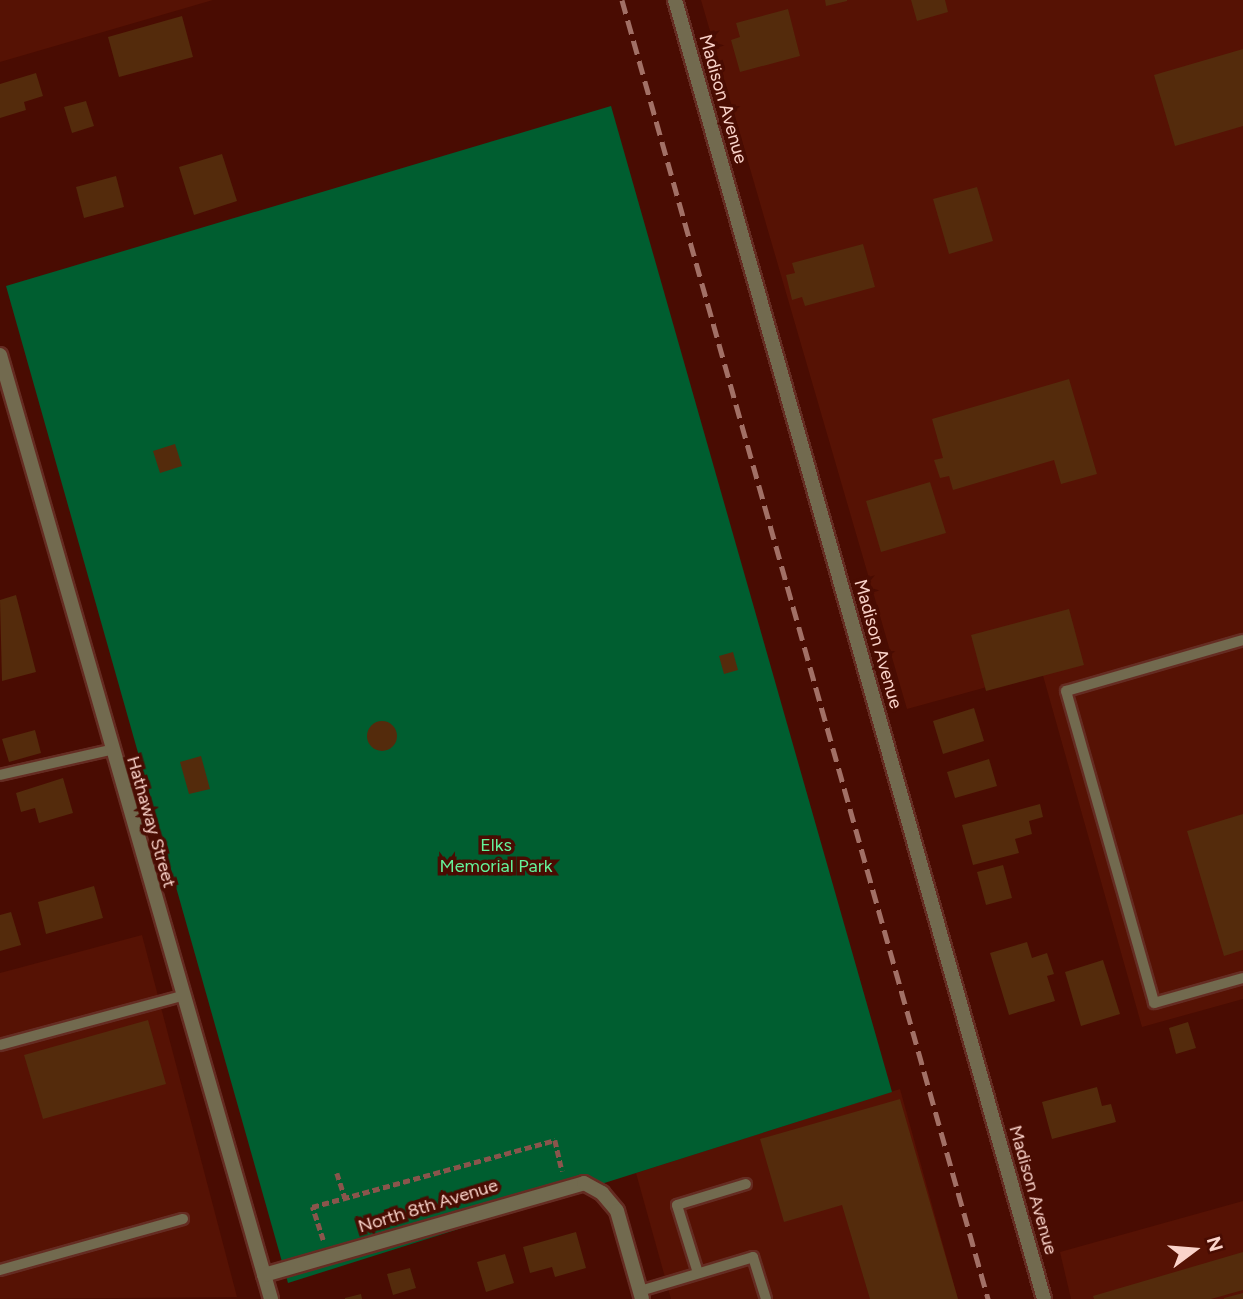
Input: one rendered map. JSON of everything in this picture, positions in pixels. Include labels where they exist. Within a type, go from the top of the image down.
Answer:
[{"type":"street","name":"Madison Avenue","points":[[675,0],[1044,1299]]},
{"type":"street","name":"Hathaway Street","points":[[0,355],[110,750],[271,1299]]},
{"type":"street","name":"North 8th Avenue","points":[[264,1275],[565,1185],[584,1184],[602,1193],[617,1210],[641,1295]]},
{"type":"lane","points":[[1243,640],[1066,691],[1154,1003],[1243,978]]},
{"type":"lane","points":[[0,775],[110,750]]},
{"type":"lane","points":[[0,1045],[182,996]]},
{"type":"lane","points":[[698,1273],[677,1205],[746,1184]]},
{"type":"lane","points":[[0,1270],[183,1219]]},
{"type":"lane","points":[[641,1295],[698,1273],[753,1257],[766,1299]]},
{"type":"path","points":[[327,1256],[312,1207],[555,1140],[565,1185]]},
{"type":"path","points":[[337,1173],[345,1198]]},
{"type":"shaded area","points":[[0,0],[213,0],[0,62]]},
{"type":"shaded area","points":[[701,0],[1243,0],[1243,999],[1142,1027],[1042,672],[907,709]]},
{"type":"shaded area","points":[[142,935],[237,1297],[0,1299],[0,973]]},
{"type":"shaded area","points":[[900,1089],[958,1299],[671,1299],[636,1173]]},
{"type":"shaded area","points":[[1243,1201],[1243,1299],[1071,1299],[1060,1252]]},
{"type":"green space","name":"Elks Memorial Park","points":[[611,106],[892,1092],[288,1283],[6,286]]},
{"type":"building","points":[[825,0],[847,0],[847,1],[826,6]]},
{"type":"building","points":[[911,0],[945,0],[948,12],[917,21]]},
{"type":"building","points":[[788,9],[800,56],[740,72],[731,40],[740,37],[736,23]]},
{"type":"building","points":[[182,16],[193,57],[119,77],[108,37]]},
{"type":"building","points":[[1243,49],[1243,126],[1175,146],[1154,75]]},
{"type":"building","points":[[36,73],[43,96],[24,102],[26,110],[0,118],[0,84]]},
{"type":"building","points":[[86,101],[94,126],[72,133],[64,107]]},
{"type":"building","points":[[222,154],[237,201],[194,215],[179,167]]},
{"type":"building","points":[[116,176],[124,207],[84,218],[76,187]]},
{"type":"building","points":[[977,187],[993,241],[949,254],[933,199]]},
{"type":"building","points":[[863,244],[875,287],[805,306],[802,297],[792,300],[786,275],[795,273],[792,263]]},
{"type":"building","points":[[1069,379],[1097,474],[1061,484],[1054,460],[953,490],[949,476],[940,478],[934,460],[943,458],[932,419]]},
{"type":"building","points":[[175,444],[182,466],[160,473],[153,451]]},
{"type":"building","points":[[930,482],[946,533],[881,552],[866,501]]},
{"type":"building","points":[[16,595],[36,672],[2,681],[0,600]]},
{"type":"building","points":[[1069,609],[1084,665],[986,691],[971,635]]},
{"type":"building","points":[[733,652],[738,670],[724,674],[719,656]]},
{"type":"building","points":[[974,708],[984,741],[943,754],[933,721]]},
{"type":"building","points":[[382,721],[392,726],[397,736],[392,746],[382,751],[372,746],[367,736],[372,726]]},
{"type":"building","points":[[35,730],[41,753],[9,762],[2,739]]},
{"type":"building","points":[[201,756],[210,789],[189,794],[180,762]]},
{"type":"building","points":[[989,759],[997,786],[955,798],[947,772]]},
{"type":"building","points":[[63,778],[73,813],[39,823],[35,808],[21,812],[16,793]]},
{"type":"building","points":[[1040,804],[1043,817],[1029,821],[1032,834],[1015,839],[1019,853],[973,865],[962,825]]},
{"type":"building","points":[[1243,814],[1243,950],[1224,956],[1187,831]]},
{"type":"building","points":[[1003,865],[1012,898],[986,905],[977,872]]},
{"type":"building","points":[[94,886],[103,918],[46,934],[38,902]]},
{"type":"building","points":[[11,912],[21,945],[0,951],[0,915]]},
{"type":"building","points":[[1027,942],[1032,958],[1047,953],[1054,974],[1047,976],[1055,1001],[1009,1015],[990,953]]},
{"type":"building","points":[[1103,960],[1120,1014],[1081,1026],[1065,972]]},
{"type":"building","points":[[148,1020],[166,1084],[43,1119],[24,1055]]},
{"type":"building","points":[[1188,1022],[1196,1048],[1176,1054],[1169,1028]]},
{"type":"building","points":[[1097,1087],[1102,1106],[1111,1104],[1116,1122],[1052,1139],[1042,1102]]},
{"type":"building","points":[[900,1099],[958,1299],[870,1299],[842,1205],[784,1222],[760,1139]]},
{"type":"building","points":[[576,1232],[586,1268],[555,1277],[552,1267],[530,1273],[523,1247]]},
{"type":"building","points":[[1243,1252],[1243,1290],[1211,1299],[1094,1299],[1093,1296]]},
{"type":"building","points":[[505,1254],[514,1283],[486,1292],[477,1262]]},
{"type":"building","points":[[410,1268],[416,1288],[393,1295],[387,1274]]},
{"type":"building","points":[[1243,1293],[1243,1299],[1224,1299],[1224,1298]]},
{"type":"building","points":[[361,1294],[362,1299],[345,1299],[345,1298]]},
{"type":"railway","points":[[622,0],[988,1299]]}]
